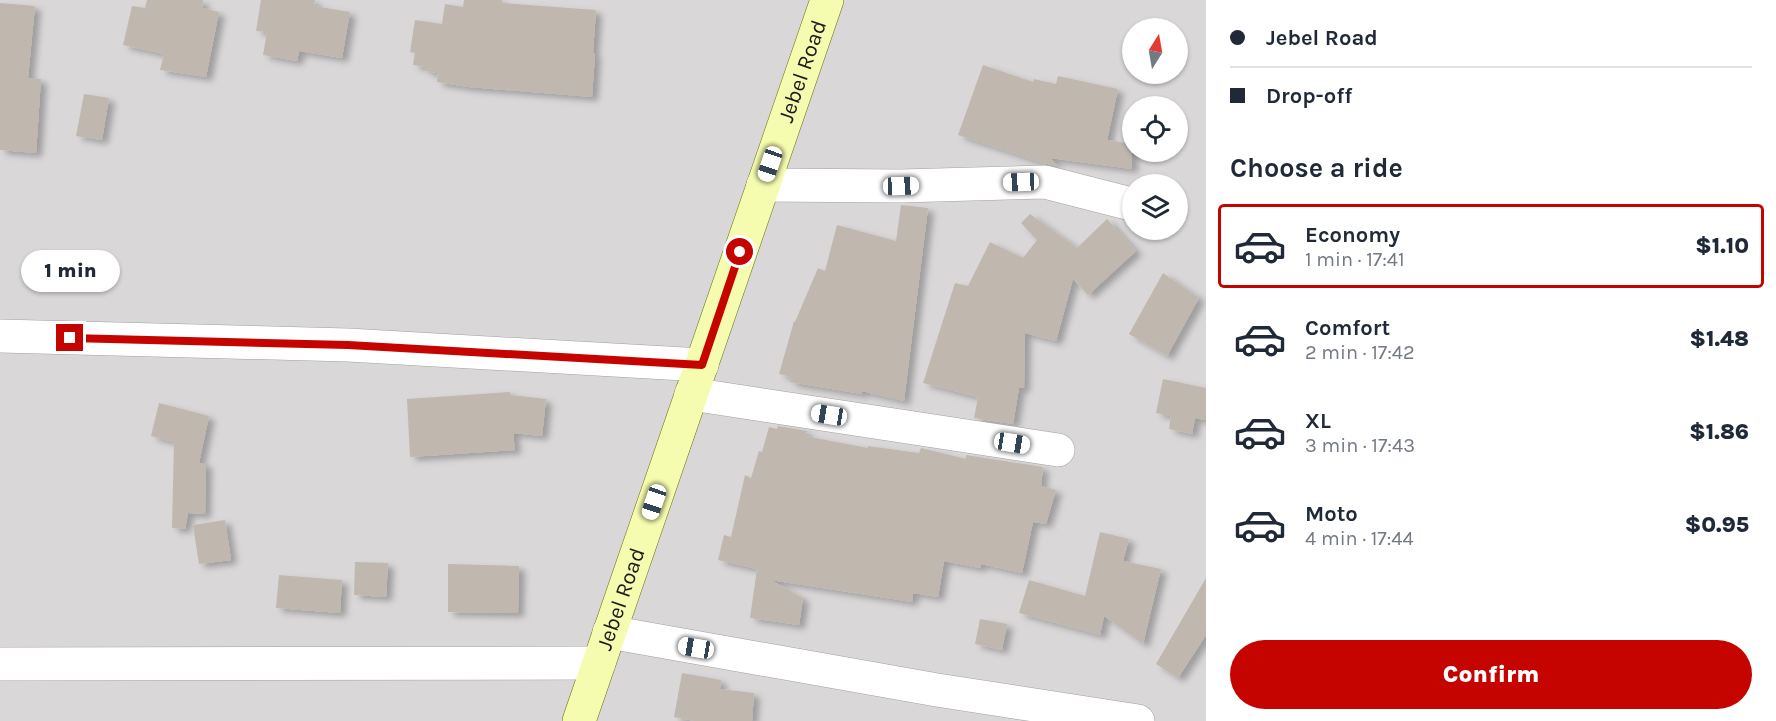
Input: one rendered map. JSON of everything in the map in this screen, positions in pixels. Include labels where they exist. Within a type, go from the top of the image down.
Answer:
[{"type":"main road","name":"Jebel Road","points":[[579,721],[827,0]]},
{"type":"street","points":[[763,185],[901,186],[1045,182],[1122,202]]},
{"type":"street","points":[[0,336],[348,345],[696,380],[1058,450]]},
{"type":"street","points":[[609,632],[926,688],[1137,721]]},
{"type":"street","points":[[0,664],[599,663]]},
{"type":"shaded area","points":[[0,0],[1206,0],[1206,721],[0,721]]},
{"type":"building","points":[[147,0],[203,0],[202,8],[219,12],[206,77],[160,70],[164,54],[123,45],[132,6],[145,8]]},
{"type":"building","points":[[261,0],[315,0],[314,6],[350,12],[342,58],[299,51],[297,61],[263,55],[267,32],[256,31]]},
{"type":"building","points":[[464,0],[502,0],[502,3],[596,10],[592,97],[469,87],[437,82],[438,73],[425,71],[426,67],[413,65],[415,53],[410,52],[415,20],[442,24],[445,4],[463,7]]},
{"type":"building","points":[[0,3],[35,6],[28,78],[41,79],[36,153],[0,150]]},
{"type":"building","points":[[983,65],[1033,82],[1034,79],[1056,84],[1058,76],[1118,89],[1107,140],[1122,142],[1122,162],[1132,162],[1132,169],[1050,158],[1058,166],[958,135]]},
{"type":"building","points":[[84,94],[109,98],[102,140],[76,136]]},
{"type":"building","points":[[901,205],[928,208],[904,401],[862,391],[862,394],[790,382],[791,377],[779,374],[794,321],[818,268],[825,271],[837,225],[896,241]]},
{"type":"building","points":[[1030,214],[1077,248],[1107,219],[1122,236],[1122,240],[1126,240],[1136,251],[1088,295],[1073,279],[1056,341],[1025,333],[1024,388],[1019,388],[1013,424],[974,418],[978,397],[923,383],[955,283],[968,286],[990,242],[1023,258],[1037,240],[1021,223]]},
{"type":"building","points":[[1163,273],[1199,298],[1167,356],[1129,334]]},
{"type":"building","points":[[1163,379],[1206,388],[1206,420],[1195,418],[1192,434],[1169,429],[1171,416],[1156,413]]},
{"type":"building","points":[[510,392],[511,395],[546,399],[542,436],[513,433],[515,450],[410,457],[407,399]]},
{"type":"building","points":[[159,403],[209,416],[199,463],[206,463],[205,514],[188,513],[185,529],[172,528],[174,442],[151,436]]},
{"type":"building","points":[[778,426],[807,431],[805,436],[868,448],[868,446],[919,453],[921,448],[966,459],[966,455],[1043,467],[1041,486],[1056,490],[1046,524],[1033,522],[1022,573],[981,564],[980,568],[944,561],[938,597],[913,593],[912,602],[771,580],[803,598],[799,625],[750,618],[757,569],[718,560],[724,535],[731,537],[745,475],[751,478],[769,427],[777,429]]},
{"type":"building","points":[[225,520],[231,560],[199,564],[193,525]]},
{"type":"building","points":[[1100,532],[1129,539],[1123,561],[1161,569],[1143,644],[1104,616],[1100,635],[1019,613],[1029,580],[1085,596]]},
{"type":"building","points":[[355,562],[388,563],[386,597],[354,595]]},
{"type":"building","points":[[448,564],[519,566],[518,613],[448,612]]},
{"type":"building","points":[[279,575],[342,580],[340,613],[276,608]]},
{"type":"building","points":[[1206,578],[1206,635],[1178,678],[1156,664]]},
{"type":"building","points":[[980,619],[1007,624],[1002,650],[975,644]]},
{"type":"building","points":[[682,673],[721,680],[720,689],[754,693],[752,721],[695,721],[674,717]]},
{"type":"route","points":[[70,338],[348,345],[702,365],[740,252]]}]
